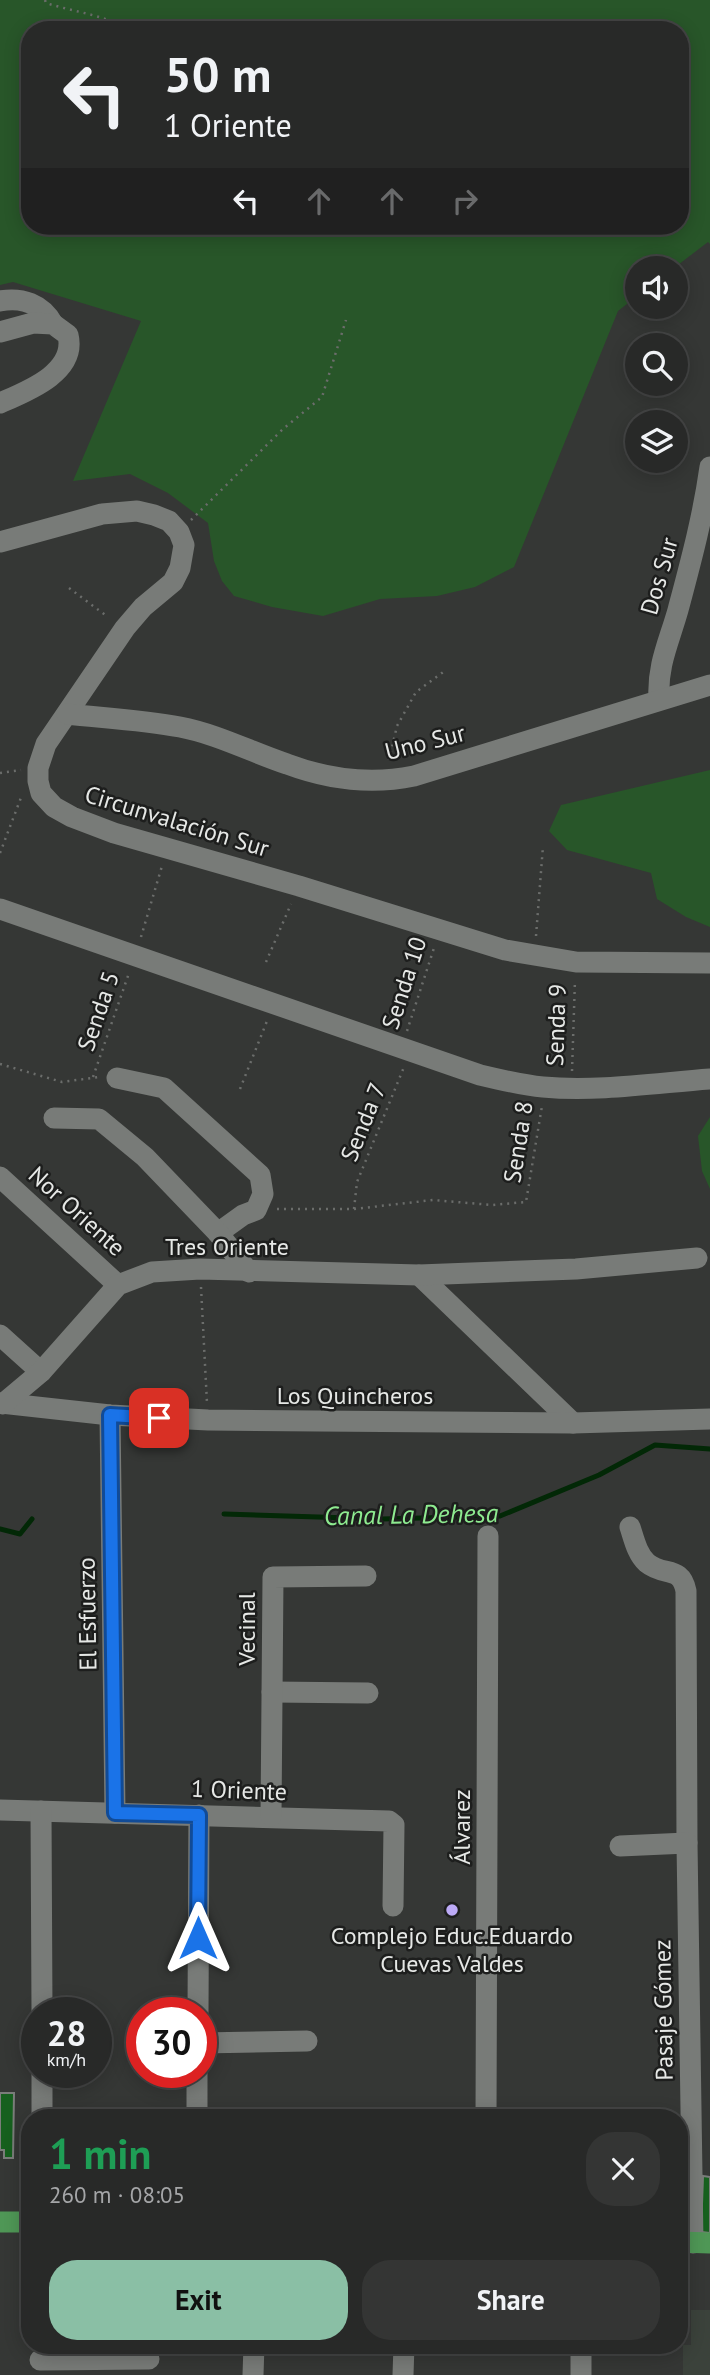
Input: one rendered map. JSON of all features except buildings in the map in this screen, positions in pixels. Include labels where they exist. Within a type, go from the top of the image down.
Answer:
[{"type":"main road","points":[[0,2222],[21,2222]]},
{"type":"street","points":[[0,301],[10,299],[46,310],[53,324],[68,335],[71,348],[64,364],[33,388],[0,404]]},
{"type":"street","points":[[0,332],[33,323],[53,324]]},
{"type":"street","name":"Dos Sur","points":[[659,699],[658,681],[662,656],[676,617],[702,520],[710,467]]},
{"type":"street","points":[[0,542],[94,516],[127,511],[154,514],[169,522],[178,532],[184,551],[177,575],[125,628],[46,744],[38,768]]},
{"type":"street","name":"Uno Sur","points":[[67,715],[180,727],[218,738],[289,765],[334,777],[385,781],[414,776],[710,685]]},
{"type":"street","name":"Circunvalación Sur","points":[[38,768],[37,781],[41,793],[54,807],[72,817],[114,833],[299,886],[472,941],[534,957],[576,962],[710,963]]},
{"type":"street","points":[[0,909],[480,1075],[545,1088],[572,1089],[710,1079]]},
{"type":"street","points":[[117,1078],[164,1088],[260,1175],[263,1194],[257,1210],[243,1215],[218,1233]]},
{"type":"street","points":[[54,1118],[99,1119],[145,1157],[218,1233],[249,1272]]},
{"type":"street","name":"Nor Oriente","points":[[0,1177],[118,1285]]},
{"type":"street","name":"Tres Oriente","points":[[2,1404],[41,1372],[118,1285],[152,1272],[200,1269],[419,1275],[576,1269],[697,1258]]},
{"type":"street","points":[[419,1275],[573,1423]]},
{"type":"street","points":[[0,1335],[41,1372]]},
{"type":"street","name":"Los Quincheros","points":[[2,1404],[110,1415],[208,1420],[573,1423],[710,1419]]},
{"type":"street","name":"El Esfuerzo","points":[[110,1415],[115,1813]]},
{"type":"street","name":"Pasaje Gómez","points":[[630,1527],[639,1553],[648,1564],[676,1574],[684,1580],[686,1591],[694,2243]]},
{"type":"street","name":"Álvarez","points":[[486,2109],[488,1536]]},
{"type":"street","name":"Vecinal","points":[[271,1816],[273,1577],[366,1576]]},
{"type":"street","name":"Vecinal","points":[[272,1692],[368,1693]]},
{"type":"street","name":"1 Oriente","points":[[0,1810],[389,1821],[394,1825],[393,1906]]},
{"type":"street","points":[[41,1811],[42,1997]]},
{"type":"street","points":[[198,1997],[199,1815]]},
{"type":"street","points":[[620,1846],[687,1843]]},
{"type":"street","points":[[217,2043],[307,2040]]},
{"type":"street","points":[[42,2088],[42,2109]]},
{"type":"street","points":[[197,2088],[197,2109]]},
{"type":"street","points":[[253,2375],[254,2354]]},
{"type":"street","points":[[403,2375],[404,2354]]},
{"type":"street","points":[[581,2354],[581,2375]]},
{"type":"street","points":[[40,2360],[149,2358]]},
{"type":"path","points":[[45,0],[70,11],[108,21]]},
{"type":"path","points":[[178,532],[213,501],[283,429],[322,397],[346,320]]},
{"type":"path","points":[[69,588],[125,628]]},
{"type":"path","points":[[385,781],[397,726],[416,692],[446,670]]},
{"type":"path","points":[[0,853],[21,797],[38,768]]},
{"type":"path","points":[[534,957],[543,846]]},
{"type":"path","name":"Senda 5","points":[[93,1077],[135,956],[167,849]]},
{"type":"path","points":[[266,962],[299,886]]},
{"type":"path","name":"Senda 10","points":[[406,1049],[440,929]]},
{"type":"path","name":"Senda 9","points":[[572,1089],[576,962]]},
{"type":"path","points":[[240,1089],[274,1004]]},
{"type":"path","name":"Senda 7","points":[[355,1209],[357,1182],[406,1049]]},
{"type":"path","points":[[0,1064],[62,1082],[93,1077],[117,1078]]},
{"type":"path","name":"Senda 8","points":[[355,1209],[433,1200],[492,1205],[526,1202],[545,1088]]},
{"type":"path","points":[[257,1210],[355,1209]]},
{"type":"path","points":[[200,1269],[208,1420]]},
{"type":"shaded area","points":[[691,2310],[710,2310],[710,2375],[683,2375],[683,2354],[688,2354],[688,2345],[691,2345]]},
{"type":"green space","points":[[0,0],[710,0],[710,244],[708,242],[688,257],[625,256],[625,305],[618,311],[514,567],[475,587],[437,596],[380,599],[323,616],[272,607],[234,596],[222,581],[214,561],[208,523],[168,493],[130,474],[73,481],[141,321],[13,282],[0,285]]},
{"type":"green space","points":[[710,770],[710,927],[686,917],[657,899],[651,873],[567,850],[549,831],[561,805]]},
{"type":"green space","points":[[710,1117],[710,1189],[702,1171],[698,1136]]},
{"type":"waterway","name":"Canal La Dehesa","points":[[224,1514],[382,1519],[500,1516],[599,1475],[655,1445],[710,1449]]},
{"type":"waterway","name":"Canal La Dehesa","points":[[0,1529],[20,1534],[32,1519]]},
{"type":"place","name":"Complejo Educ.Eduardo Cuevas Valdes","points":[[452,1910]]},
{"type":"route","points":[[159,1418],[110,1415],[115,1813],[199,1815],[198,1938]]}]
